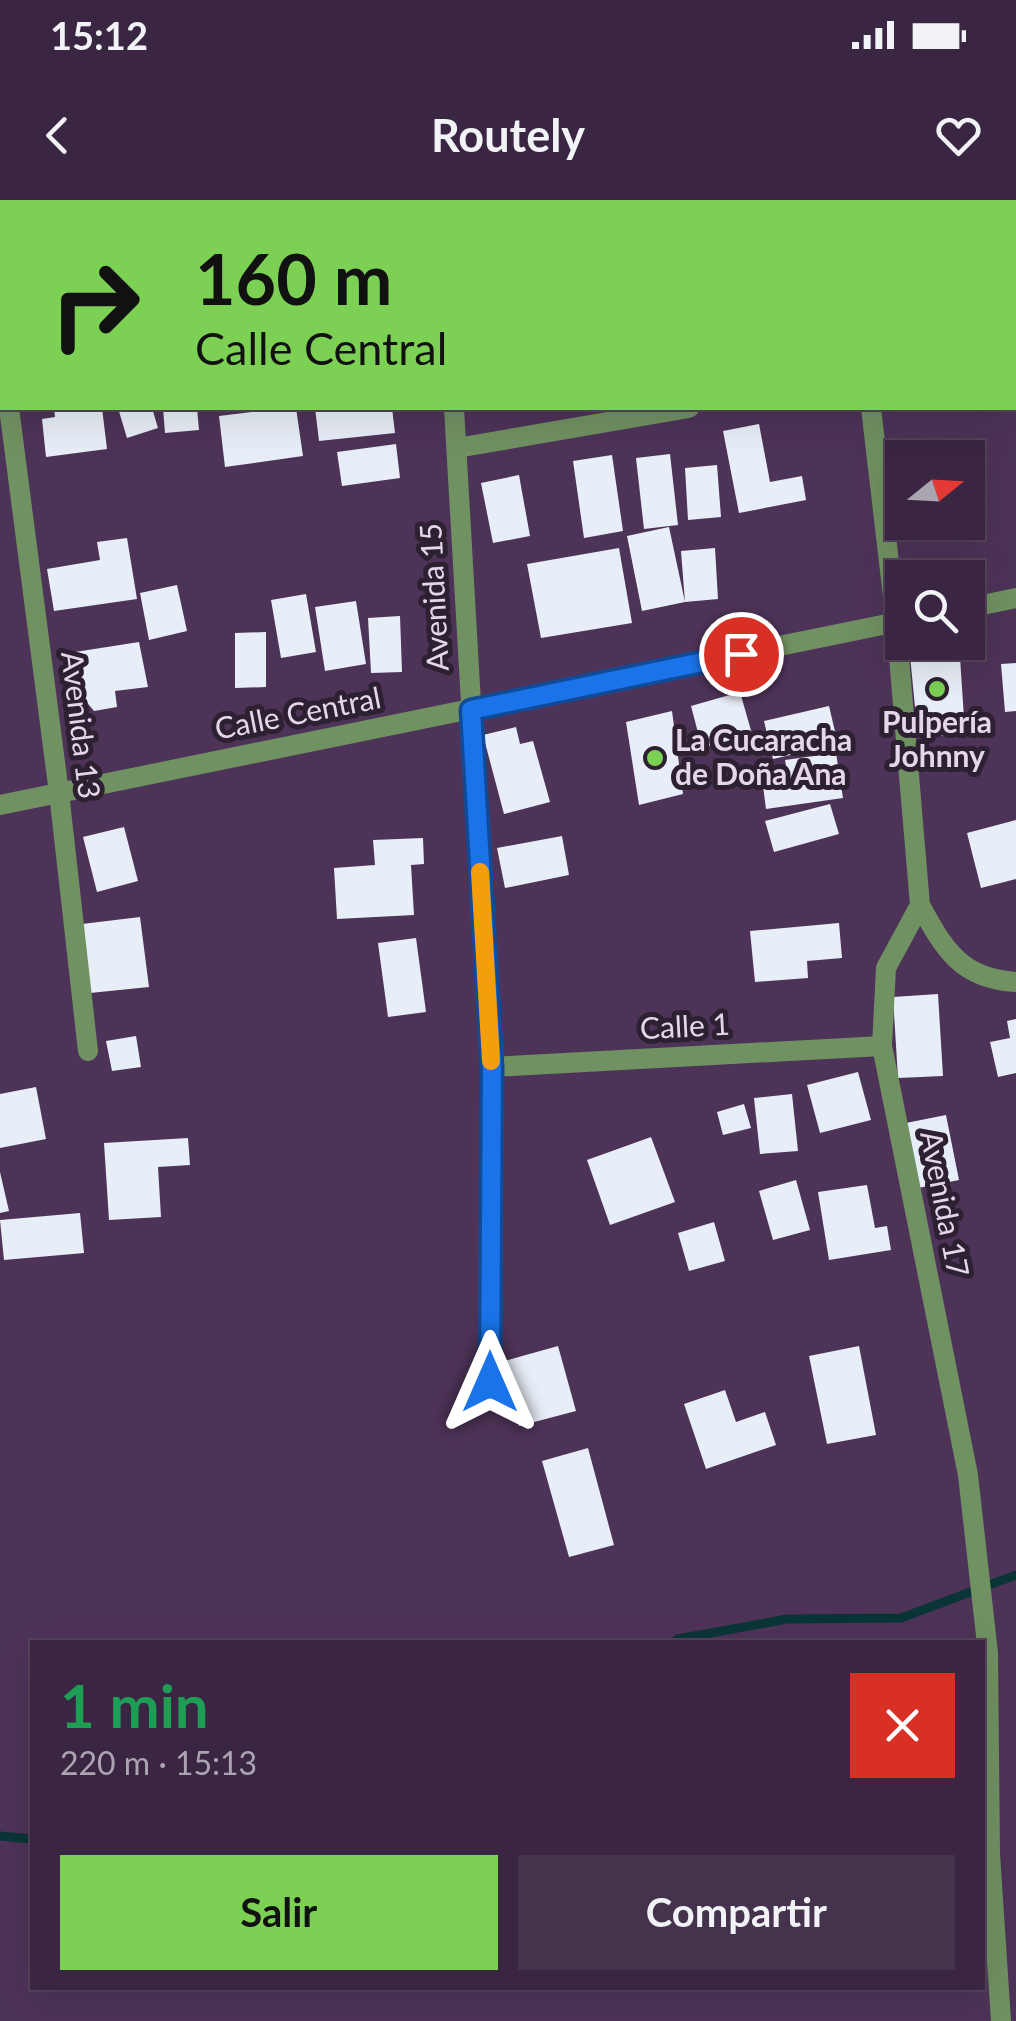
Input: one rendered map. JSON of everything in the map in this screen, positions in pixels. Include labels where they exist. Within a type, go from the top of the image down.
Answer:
[{"type":"street","name":"Avenida 13","points":[[9,410],[88,1051]]},
{"type":"street","name":"Avenida 15","points":[[454,410],[492,1068],[490,1382]]},
{"type":"street","points":[[457,448],[677,410]]},
{"type":"street","points":[[871,410],[891,560]]},
{"type":"street","points":[[985,604],[1016,598]]},
{"type":"street","name":"Calle Central","points":[[0,805],[885,624]]},
{"type":"street","points":[[902,660],[920,905],[941,944],[968,970],[996,981],[1016,982]]},
{"type":"street","name":"Avenida 17","points":[[920,905],[886,968],[882,1046],[968,1475],[988,1653],[990,1854],[1001,2021]]},
{"type":"street","name":"Calle 1","points":[[492,1068],[882,1046]]},
{"type":"building","points":[[54,410],[102,410],[107,449],[46,457],[42,419],[55,417]]},
{"type":"building","points":[[119,410],[153,410],[158,428],[127,438]]},
{"type":"building","points":[[163,410],[197,410],[199,430],[165,433]]},
{"type":"building","points":[[296,410],[303,456],[225,467],[219,416]]},
{"type":"building","points":[[315,410],[392,410],[395,433],[319,441]]},
{"type":"building","points":[[759,424],[770,482],[802,476],[806,500],[739,513],[723,431]]},
{"type":"building","points":[[396,444],[400,478],[342,486],[337,452]]},
{"type":"building","points":[[670,454],[678,525],[644,529],[636,458]]},
{"type":"building","points":[[612,455],[623,531],[584,538],[573,461]]},
{"type":"building","points":[[717,465],[721,517],[688,520],[685,468]]},
{"type":"building","points":[[519,475],[530,536],[493,543],[481,483]]},
{"type":"building","points":[[669,527],[685,602],[642,611],[627,536]]},
{"type":"building","points":[[127,538],[137,599],[54,611],[47,569],[100,560],[97,542]]},
{"type":"building","points":[[619,548],[632,623],[541,638],[527,564]]},
{"type":"building","points":[[715,548],[718,599],[685,602],[681,551]]},
{"type":"building","points":[[177,585],[187,631],[149,640],[140,593]]},
{"type":"building","points":[[306,594],[316,652],[281,658],[271,600]]},
{"type":"building","points":[[356,601],[366,664],[325,671],[315,607]]},
{"type":"building","points":[[400,616],[402,672],[371,673],[368,618]]},
{"type":"building","points":[[266,632],[266,687],[235,688],[235,633]]},
{"type":"building","points":[[139,642],[148,687],[115,691],[117,707],[94,711],[80,694],[75,652]]},
{"type":"building","name":"Pulpería Johnny","points":[[910,660],[960,660],[965,733],[918,738]]},
{"type":"building","points":[[1016,663],[1016,711],[1005,712],[1001,664]]},
{"type":"building","points":[[740,692],[752,734],[702,748],[691,706]]},
{"type":"building","points":[[829,706],[838,744],[773,759],[764,721]]},
{"type":"building","name":"La Cucaracha de Doña Ana","points":[[672,711],[683,794],[639,805],[626,722]]},
{"type":"building","points":[[516,727],[520,744],[533,741],[550,802],[504,814],[483,735]]},
{"type":"building","points":[[836,753],[843,798],[766,809],[763,786],[789,782],[785,760]]},
{"type":"building","points":[[830,804],[839,834],[774,852],[765,821]]},
{"type":"building","points":[[1016,820],[1016,879],[981,888],[967,833]]},
{"type":"building","points":[[124,827],[138,881],[97,892],[83,837]]},
{"type":"building","points":[[562,836],[569,875],[505,888],[497,848]]},
{"type":"building","points":[[423,838],[424,864],[411,865],[414,915],[337,919],[334,868],[375,865],[373,840]]},
{"type":"building","points":[[140,917],[149,987],[90,993],[82,924]]},
{"type":"building","points":[[839,923],[842,958],[807,961],[808,978],[755,982],[750,931]]},
{"type":"building","points":[[416,938],[426,1012],[388,1017],[378,943]]},
{"type":"building","points":[[938,994],[943,1076],[898,1078],[893,997]]},
{"type":"building","points":[[1016,1019],[1016,1073],[998,1077],[990,1042],[1010,1038],[1007,1021]]},
{"type":"building","points":[[136,1036],[141,1067],[112,1071],[106,1041]]},
{"type":"building","points":[[858,1072],[871,1120],[820,1133],[807,1085]]},
{"type":"building","points":[[36,1087],[46,1139],[0,1148],[0,1094]]},
{"type":"building","points":[[792,1094],[798,1151],[760,1154],[754,1098]]},
{"type":"building","points":[[744,1104],[751,1128],[723,1135],[717,1112]]},
{"type":"building","points":[[946,1115],[959,1180],[918,1188],[906,1123]]},
{"type":"building","points":[[651,1137],[675,1202],[610,1225],[587,1160]]},
{"type":"building","points":[[188,1138],[190,1165],[158,1167],[161,1217],[109,1220],[104,1143]]},
{"type":"building","points":[[0,1172],[9,1211],[0,1213]]},
{"type":"building","points":[[796,1180],[810,1230],[773,1240],[759,1191]]},
{"type":"building","points":[[867,1185],[875,1228],[887,1226],[891,1250],[829,1260],[818,1192]]},
{"type":"building","points":[[80,1213],[84,1253],[4,1260],[0,1220]]},
{"type":"building","points":[[714,1222],[725,1261],[689,1271],[678,1233]]},
{"type":"building","points":[[558,1346],[576,1411],[519,1426],[501,1362]]},
{"type":"building","points":[[859,1346],[876,1435],[827,1444],[809,1356]]},
{"type":"building","points":[[725,1390],[736,1422],[765,1412],[776,1445],[706,1469],[684,1404]]},
{"type":"building","points":[[588,1448],[614,1545],[569,1557],[542,1461]]},
{"type":"waterway","points":[[677,1640],[787,1619],[901,1618],[1016,1575]]},
{"type":"waterway","points":[[0,1836],[30,1839]]},
{"type":"slow traffic","points":[[480,872],[491,1061]]},
{"type":"place","name":"Pulpería Johnny","points":[[937,689]]},
{"type":"place","name":"La Cucaracha de Doña Ana","points":[[655,758]]},
{"type":"route","points":[[490,1382],[492,1068],[471,710],[741,654]]}]
